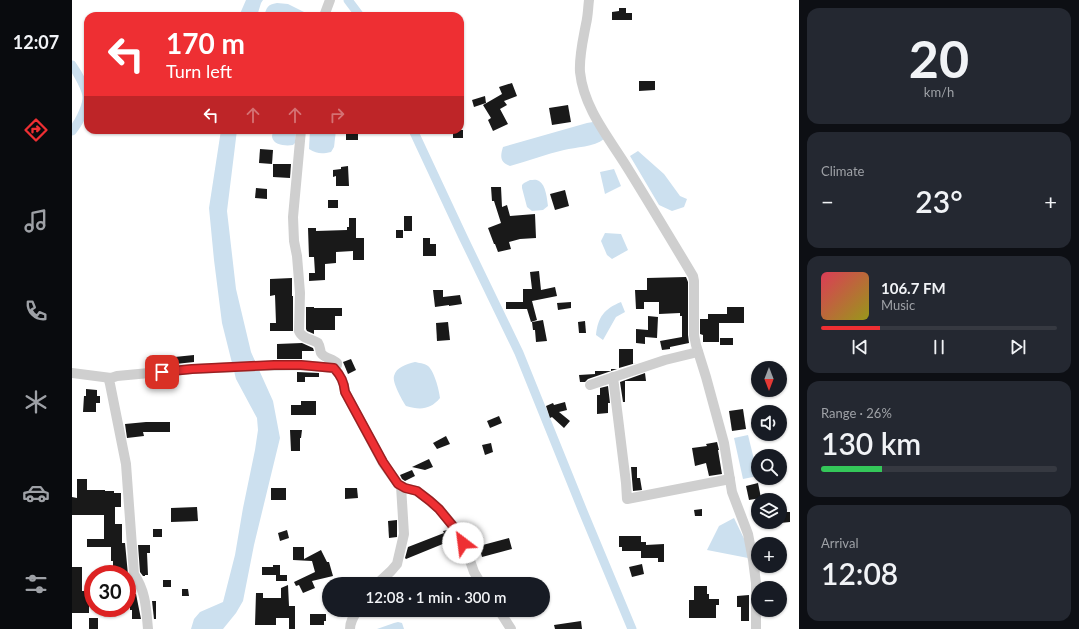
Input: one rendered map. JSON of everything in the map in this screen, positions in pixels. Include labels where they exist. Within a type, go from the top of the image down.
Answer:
[{"type":"street","points":[[589,0],[580,62],[585,95],[591,110],[655,212],[694,281],[694,334],[724,443],[732,492],[748,534],[756,583],[756,629]]},
{"type":"street","points":[[301,134],[293,217],[294,241],[297,256],[300,293],[299,331],[302,336],[318,343],[324,356],[337,362],[337,365],[334,368]]},
{"type":"street","points":[[590,385],[665,360],[698,352]]},
{"type":"street","points":[[72,373],[111,378],[117,376],[222,367],[301,365],[334,368],[344,382],[345,392],[383,462],[398,484],[417,491],[439,509],[461,535],[477,577]]},
{"type":"street","points":[[613,377],[627,499],[730,479]]},
{"type":"street","points":[[111,378],[109,380],[126,464],[134,574],[140,584],[146,604],[148,629]]},
{"type":"street","points":[[385,577],[397,564],[404,534],[401,486]]},
{"type":"street","points":[[350,629],[353,617]]},
{"type":"street","points":[[503,617],[511,629]]},
{"type":"water","points":[[246,0],[263,0],[258,12],[241,12]]},
{"type":"water","points":[[277,3],[288,4],[304,12],[265,12],[271,5]]},
{"type":"water","points":[[593,122],[604,139],[600,142],[557,152],[510,166],[504,163],[502,159],[501,154],[503,147]]},
{"type":"water","points":[[220,134],[237,134],[227,211],[236,289],[251,352],[273,401],[280,438],[254,545],[243,601],[236,613],[223,629],[191,629],[194,619],[200,612],[223,602],[235,555],[258,430],[257,418],[236,379],[222,323],[209,208]]},
{"type":"water","points":[[272,134],[296,134],[295,143],[293,145],[278,144],[272,137]]},
{"type":"water","points":[[310,134],[336,134],[334,147],[331,152],[320,153],[309,149]]},
{"type":"water","points":[[638,151],[664,174],[680,196],[687,199],[684,207],[672,211],[659,205],[630,156]]},
{"type":"water","points":[[614,169],[621,186],[605,194],[600,172]]},
{"type":"water","points":[[530,180],[539,181],[545,189],[548,206],[543,210],[532,211],[527,207],[522,185]]},
{"type":"water","points":[[605,233],[621,234],[628,250],[612,259],[607,255],[601,241]]},
{"type":"water","points":[[621,302],[625,312],[616,317],[603,340],[596,335],[600,318],[606,311]]},
{"type":"water","points":[[415,362],[428,366],[436,380],[440,398],[429,407],[416,408],[406,406],[394,382],[395,373],[399,368]]},
{"type":"water","points":[[748,435],[751,449],[751,477],[743,479],[734,438]]},
{"type":"water","points":[[734,518],[750,551],[748,558],[707,550],[719,526]]},
{"type":"water","points":[[394,623],[402,623],[404,629],[377,629]]},
{"type":"building","points":[[619,8],[626,8],[626,13],[632,13],[632,20],[612,20],[612,12],[619,11]]},
{"type":"building","points":[[639,81],[655,81],[655,90],[639,91]]},
{"type":"building","points":[[512,83],[517,96],[504,101],[507,105],[500,109],[508,124],[493,131],[488,120],[491,118],[483,105],[502,94],[499,87]]},
{"type":"building","points":[[485,96],[486,103],[474,107],[472,100]]},
{"type":"building","points":[[568,105],[571,122],[552,125],[549,108]]},
{"type":"building","points":[[346,134],[358,134],[358,140],[346,140]]},
{"type":"building","points":[[453,134],[463,134],[463,138],[453,138]]},
{"type":"building","points":[[260,149],[273,150],[272,164],[259,163]]},
{"type":"building","points":[[273,164],[291,164],[290,178],[273,177]]},
{"type":"building","points":[[348,166],[349,186],[336,186],[336,176],[333,177],[333,170]]},
{"type":"building","points":[[491,187],[501,187],[502,207],[507,205],[510,216],[535,214],[536,238],[520,239],[509,242],[511,249],[498,252],[488,228],[501,223],[494,201],[492,201]]},
{"type":"building","points":[[256,188],[267,189],[267,199],[255,198]]},
{"type":"building","points":[[565,190],[569,206],[555,210],[550,194]]},
{"type":"building","points":[[328,200],[338,200],[338,208],[328,208]]},
{"type":"building","points":[[404,216],[412,216],[412,231],[404,231]]},
{"type":"building","points":[[349,218],[356,218],[356,238],[364,238],[364,260],[353,260],[353,251],[336,252],[336,263],[325,264],[325,280],[309,281],[309,273],[315,273],[314,257],[309,257],[308,228],[316,228],[316,231],[347,230],[347,227],[349,227]]},
{"type":"building","points":[[396,230],[403,230],[403,238],[396,238]]},
{"type":"building","points":[[423,238],[430,238],[430,244],[436,244],[436,256],[423,256]]},
{"type":"building","points":[[539,271],[541,290],[555,287],[557,296],[532,301],[537,320],[531,322],[527,309],[506,309],[506,302],[523,302],[523,289],[532,289],[530,272]]},
{"type":"building","points":[[686,277],[688,282],[689,343],[662,350],[660,341],[682,337],[682,316],[680,316],[680,313],[659,314],[659,302],[644,302],[644,309],[636,309],[635,290],[647,290],[647,278]]},
{"type":"building","points":[[292,278],[293,331],[270,331],[270,323],[276,323],[275,295],[270,296],[270,279]]},
{"type":"building","points":[[433,290],[443,290],[443,297],[460,295],[462,304],[435,307]]},
{"type":"building","points":[[571,302],[571,308],[558,310],[557,303]]},
{"type":"building","points":[[306,307],[342,308],[342,316],[335,316],[335,330],[314,330],[314,334],[306,329]]},
{"type":"building","points":[[727,307],[744,307],[744,323],[719,323],[719,342],[703,342],[703,335],[700,334],[700,319],[708,319],[708,314],[727,314]]},
{"type":"building","points":[[648,316],[658,317],[657,338],[645,337],[645,344],[636,343],[636,329],[648,330]]},
{"type":"building","points":[[543,320],[547,341],[536,342],[535,330],[533,330],[532,322]]},
{"type":"building","points":[[585,321],[586,333],[579,333],[578,322]]},
{"type":"building","points":[[448,322],[450,340],[437,341],[436,323]]},
{"type":"building","points":[[720,338],[733,338],[733,345],[720,345]]},
{"type":"building","points":[[302,343],[313,348],[314,351],[302,351],[302,359],[277,359],[277,344]]},
{"type":"building","points":[[619,349],[633,349],[633,364],[619,368]]},
{"type":"building","points":[[194,355],[194,362],[166,365],[165,358]]},
{"type":"building","points":[[351,359],[356,370],[348,374],[343,362]]},
{"type":"building","points":[[611,369],[617,369],[588,379],[585,382],[580,382],[579,375],[595,374],[595,371],[611,371]]},
{"type":"building","points":[[297,372],[319,373],[319,377],[305,377],[305,382],[297,382]]},
{"type":"building","points":[[645,373],[646,381],[625,381],[625,402],[623,402],[620,382]]},
{"type":"building","points":[[608,386],[610,403],[608,403],[608,413],[597,414],[597,395],[600,395],[600,388]]},
{"type":"building","points":[[86,389],[97,390],[97,396],[100,396],[100,403],[96,403],[96,412],[83,412]]},
{"type":"building","points":[[301,401],[316,401],[316,415],[291,415],[291,405],[301,405]]},
{"type":"building","points":[[565,402],[567,410],[559,412],[570,421],[564,428],[552,417],[550,418],[546,406],[553,403],[554,405]]},
{"type":"building","points":[[743,409],[746,429],[732,431],[729,411]]},
{"type":"building","points":[[499,416],[502,423],[490,428],[487,421]]},
{"type":"building","points":[[170,422],[170,432],[143,432],[144,436],[127,438],[125,424]]},
{"type":"building","points":[[290,430],[302,430],[300,438],[300,451],[291,451]]},
{"type":"building","points":[[446,436],[450,444],[437,449],[433,443]]},
{"type":"building","points":[[717,442],[722,474],[709,476],[706,463],[695,466],[692,448],[707,446],[706,444]]},
{"type":"building","points":[[491,443],[493,452],[485,455],[482,445]]},
{"type":"building","points":[[429,459],[433,467],[425,470],[412,467]]},
{"type":"building","points":[[631,467],[637,467],[637,478],[640,478],[642,490],[633,491]]},
{"type":"building","points":[[412,470],[415,476],[405,481],[402,479],[400,475]]},
{"type":"building","points":[[77,479],[87,479],[87,490],[105,490],[114,491],[114,493],[121,493],[121,507],[115,507],[115,524],[122,524],[122,543],[125,543],[127,565],[113,565],[113,561],[111,561],[111,547],[87,547],[87,539],[104,539],[104,515],[72,515],[72,497],[77,498]]},
{"type":"building","points":[[758,485],[760,493],[751,493],[751,500],[749,500],[746,486]]},
{"type":"building","points":[[271,488],[286,488],[286,500],[271,500]]},
{"type":"building","points":[[345,488],[357,488],[358,498],[345,499]]},
{"type":"building","points":[[197,507],[198,521],[171,522],[171,508]]},
{"type":"building","points":[[702,509],[702,516],[695,516],[694,510]]},
{"type":"building","points":[[787,512],[790,512],[790,522],[787,522]]},
{"type":"building","points":[[397,520],[397,537],[389,538],[388,521]]},
{"type":"building","points":[[153,529],[162,529],[162,537],[153,537]]},
{"type":"building","points":[[287,530],[289,538],[280,541],[278,533]]},
{"type":"building","points":[[448,530],[455,539],[406,559],[405,558],[408,547]]},
{"type":"building","points":[[619,536],[641,536],[641,542],[646,542],[646,545],[664,544],[664,562],[658,562],[658,558],[641,558],[641,551],[622,551],[622,547],[619,547]]},
{"type":"building","points":[[509,538],[512,549],[482,557],[479,546]]},
{"type":"building","points":[[138,545],[150,545],[150,553],[147,553],[148,575],[145,576],[143,576],[140,572]]},
{"type":"building","points":[[293,547],[304,547],[304,559],[321,550],[327,562],[329,562],[333,576],[322,577],[322,579],[312,581],[315,588],[303,593],[299,585],[296,586],[294,582],[315,572],[312,561],[293,560]]},
{"type":"building","points":[[642,564],[644,574],[632,577],[629,567]]},
{"type":"building","points":[[273,565],[280,565],[280,575],[287,575],[287,581],[276,581],[276,575],[262,575],[262,567],[273,567]]},
{"type":"building","points":[[72,567],[82,567],[84,613],[72,613]]},
{"type":"building","points":[[163,580],[171,580],[171,587],[163,587]]},
{"type":"building","points":[[288,585],[289,606],[295,606],[295,629],[289,629],[289,618],[276,618],[276,625],[255,625],[256,593],[263,593],[263,598],[281,598],[281,588]]},
{"type":"building","points":[[694,586],[707,586],[707,594],[709,594],[709,599],[719,599],[719,605],[716,605],[716,618],[689,618],[689,600],[694,600]]},
{"type":"building","points":[[182,589],[188,589],[189,596],[182,596]]},
{"type":"building","points":[[136,594],[141,619],[132,619],[132,617],[136,617]]},
{"type":"building","points":[[749,595],[749,621],[741,621],[741,607],[737,607],[737,596]]},
{"type":"building","points":[[152,601],[156,601],[156,619],[154,619]]},
{"type":"building","points":[[310,614],[322,614],[322,617],[326,617],[324,625],[310,625]]},
{"type":"building","points":[[89,618],[98,618],[98,629],[89,629]]},
{"type":"building","points":[[581,621],[582,629],[555,629],[554,625]]},
{"type":"waterway","points":[[348,0],[357,12]]},
{"type":"waterway","points":[[72,65],[84,87]]},
{"type":"waterway","points":[[72,131],[84,109]]},
{"type":"waterway","points":[[415,134],[519,353],[632,629]]},
{"type":"route","points":[[162,372],[222,367],[274,365],[301,365],[334,368],[344,382],[345,392],[383,462],[398,484],[405,488],[417,491],[439,509],[461,535],[463,543]]}]
